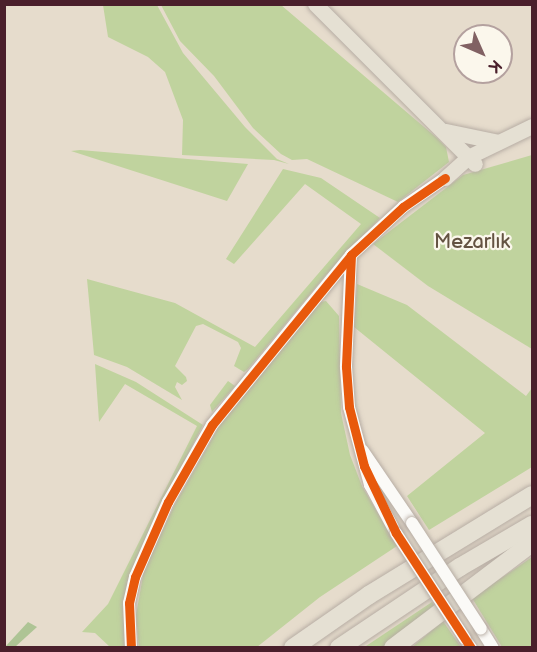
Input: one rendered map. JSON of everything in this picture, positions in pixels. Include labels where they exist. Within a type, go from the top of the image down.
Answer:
[{"type":"highway","points":[[293,648],[369,596],[532,495]]},
{"type":"highway","points":[[339,648],[460,567],[532,525]]},
{"type":"highway","points":[[393,648],[532,543]]},
{"type":"main road","points":[[315,4],[472,160]]},
{"type":"main road","points":[[445,178],[532,126]]},
{"type":"main road","points":[[440,128],[459,137],[504,142]]},
{"type":"main road","points":[[440,128],[455,150],[445,178]]},
{"type":"main road","points":[[472,160],[532,135]]},
{"type":"street","points":[[131,648],[132,586],[173,493],[212,425],[351,255],[403,207],[445,178]]},
{"type":"street","points":[[351,255],[346,367],[349,407],[370,485],[396,533],[468,643]]},
{"type":"street","points":[[358,443],[493,648]]},
{"type":"green space","points":[[103,5],[157,5],[183,53],[245,127],[277,159],[289,164],[274,160],[182,155],[183,120],[165,72],[148,57],[108,37]]},
{"type":"green space","points":[[161,5],[281,5],[437,138],[446,147],[449,162],[398,202],[307,159],[292,160],[281,154],[253,128],[214,76],[180,41]]},
{"type":"green space","points":[[71,151],[248,164],[227,201]]},
{"type":"green space","name":"Mezarlık","points":[[532,155],[532,349],[428,286],[373,244],[463,175]]},
{"type":"green space","points":[[283,169],[321,178],[380,218],[325,276],[248,369],[244,372],[234,366],[241,348],[238,342],[203,324],[196,326],[175,366],[187,381],[182,385],[177,382],[175,387],[182,400],[127,367],[94,355],[87,279],[175,303],[255,347],[361,224],[305,184],[234,264],[226,259]]},
{"type":"green space","points":[[357,284],[407,305],[526,396],[532,388],[532,467],[429,530],[407,496],[485,433],[354,327]]},
{"type":"green space","points":[[326,301],[339,316],[341,413],[350,455],[362,486],[397,546],[320,597],[257,647],[139,648],[136,615],[144,570],[175,504],[221,423],[320,302]]},
{"type":"green space","points":[[95,364],[136,382],[203,425],[157,514],[127,582],[126,647],[110,647],[95,633],[82,632],[108,604],[197,426],[125,384],[99,422]]},
{"type":"green space","points":[[228,381],[235,386],[212,412],[210,405]]},
{"type":"green space","points":[[532,557],[532,647],[502,647],[472,598]]},
{"type":"green space","points":[[432,602],[434,605],[383,647],[363,648]]},
{"type":"green space","points":[[443,621],[461,647],[411,648]]},
{"type":"green space","points":[[28,622],[37,627],[15,647],[5,647]]},
{"type":"cycle path","points":[[131,648],[129,603],[135,577],[168,502],[212,425],[351,255],[403,207],[445,178]]},
{"type":"cycle path","points":[[351,255],[346,367],[349,407],[364,466],[396,533],[471,648]]}]
